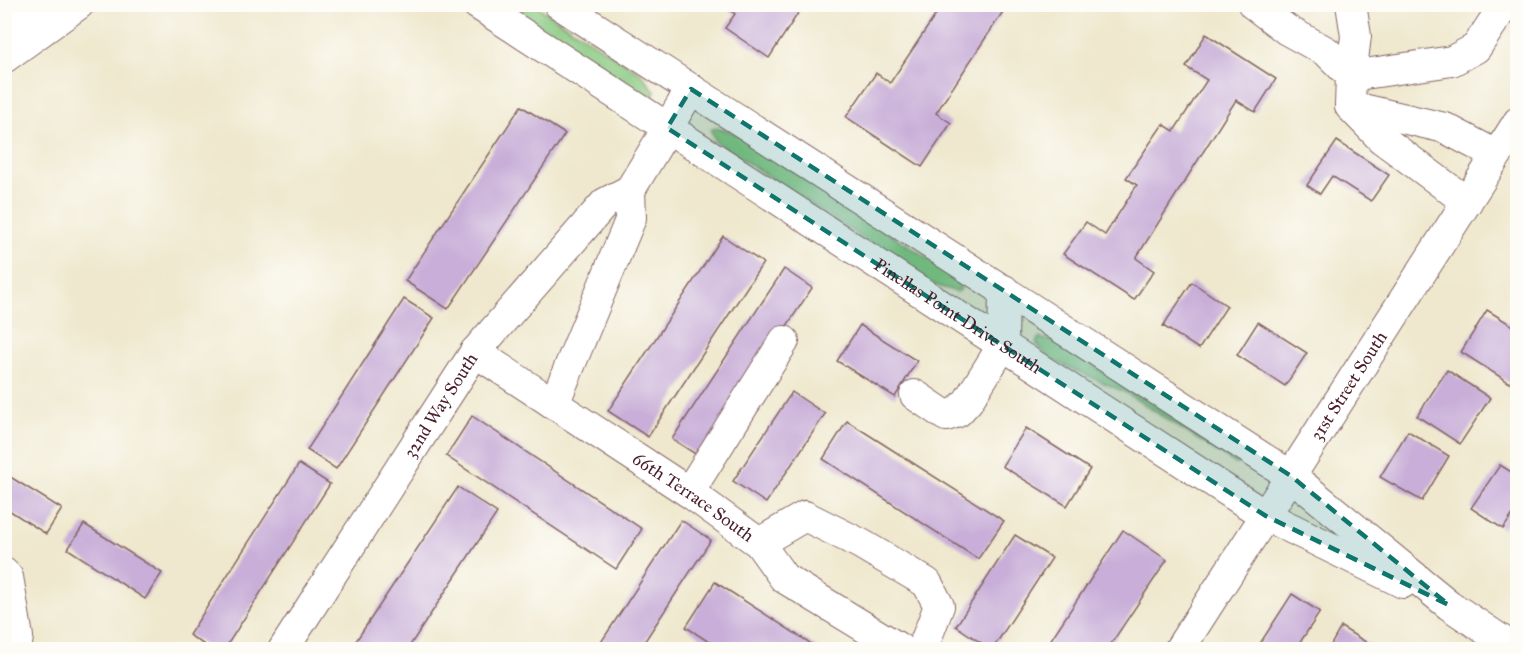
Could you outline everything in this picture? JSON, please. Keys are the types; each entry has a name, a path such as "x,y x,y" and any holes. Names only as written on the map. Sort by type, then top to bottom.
{"street":[{"path":"4,47 35,4"},
{"path":"4,58 79,4"},
{"name":"Pinellas Point Drive South","path":"559,4 1291,476 1449,605 1516,650"},
{"path":"1253,4 1287,30 1327,52 1351,76"},
{"path":"1351,4 1356,36 1350,106 1382,139 1467,202"},
{"path":"1351,76 1452,61 1476,48 1505,4"},
{"name":"Pinellas Point Drive South","path":"479,5 1266,516 1449,605"},
{"path":"554,404 631,218 630,190 691,89"},
{"path":"1350,106 1445,128 1496,155"},
{"name":"31st Street South","path":"1179,650 1518,122"},
{"name":"32nd Way South","path":"283,650 475,352 605,203 630,190"},
{"path":"581,230 617,252"},
{"path":"915,395 946,416 958,412 968,401 1003,345 1004,290"},
{"path":"689,492 784,341"},
{"name":"66th Terrace South","path":"475,352 689,492 759,543 784,578 902,650"},
{"path":"759,543 806,516 861,544 927,583 939,606 922,650"},
{"path":"4,573 8,577 13,638"}],"highlighted area":[{"path":"691,89 1291,476 1449,605 1266,516 667,128"}],"green space":[{"path":"501,5 535,5 641,73 655,92 654,95 648,96 633,91"},
{"path":"715,128 733,132 943,268 954,276 961,289 957,292 934,285 716,142 711,130"},
{"path":"1039,338 1057,342 1239,458 1240,463 1236,464 1125,392 1054,361 1036,343"}],"building":[{"path":"721,4 804,4 769,58 725,28 735,14"},
{"path":"943,4 1008,4 936,113 951,123 922,167 846,117 876,73 890,83"},
{"path":"1206,34 1276,79 1255,112 1236,100 1136,258 1154,271 1134,300 1063,254 1086,222 1105,235 1137,185 1126,178 1163,124 1174,131 1207,80 1186,67"},
{"path":"521,106 565,134 448,309 405,281"},
{"path":"1337,141 1389,175 1371,201 1332,176 1320,194 1307,185"},
{"path":"723,236 763,263 648,437 608,411"},
{"path":"784,269 812,288 700,457 672,439"},
{"path":"1192,282 1227,306 1199,349 1163,326"},
{"path":"404,299 434,318 336,469 307,450"},
{"path":"1487,310 1518,329 1516,387 1461,352"},
{"path":"1258,322 1307,353 1285,386 1237,355"},
{"path":"860,325 917,361 895,397 837,361"},
{"path":"1447,370 1490,398 1460,444 1417,416"},
{"path":"792,392 825,414 766,503 733,481"},
{"path":"472,416 642,529 616,569 446,456"},
{"path":"847,421 1004,521 978,559 823,459"},
{"path":"1026,428 1090,469 1067,506 1002,466"},
{"path":"1408,431 1449,456 1422,501 1380,477"},
{"path":"299,464 330,484 224,650 212,650 189,635"},
{"path":"1500,465 1518,476 1518,507 1503,529 1471,508"},
{"path":"4,473 62,509 46,534 4,507"},
{"path":"458,487 497,513 407,650 350,650"},
{"path":"681,520 711,540 639,650 596,650"},
{"path":"84,524 162,573 145,599 68,549"},
{"path":"1123,530 1167,560 1107,650 1044,650"},
{"path":"1015,535 1052,558 992,650 956,626"},
{"path":"715,582 821,650 721,650 686,627"},
{"path":"1292,594 1320,612 1295,650 1266,650 1259,645"},
{"path":"1341,627 1379,650 1328,650"}]}
